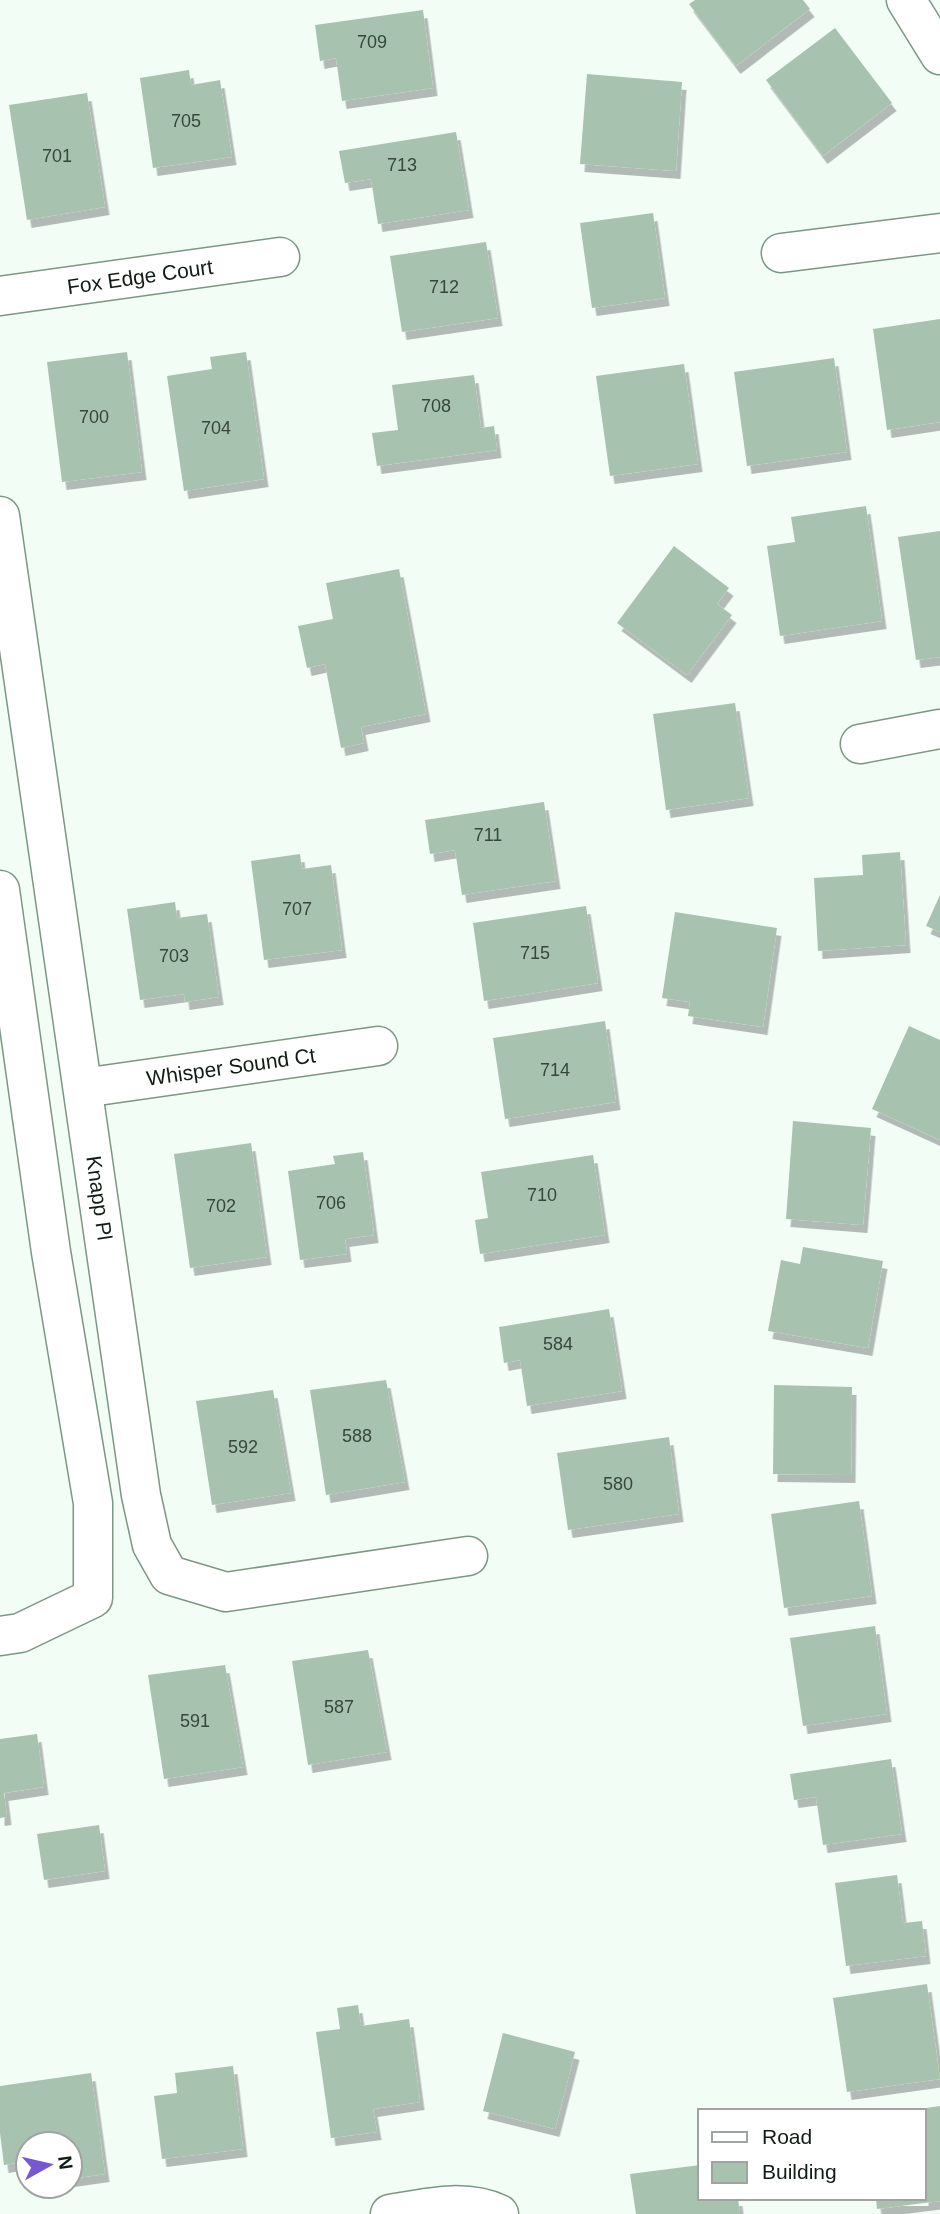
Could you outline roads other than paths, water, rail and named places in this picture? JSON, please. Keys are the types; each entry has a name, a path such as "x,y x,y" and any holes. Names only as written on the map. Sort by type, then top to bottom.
{"street":[{"path":"906,0 940,55"},
{"path":"781,253 940,233"},
{"name":"Fox Edge Court","path":"0,296 280,257"},
{"name":"Knapp Pl","path":"0,516 141,1495 152,1545 169,1576 226,1592 468,1556"},
{"path":"860,744 940,729"},
{"path":"0,890 51,1252 93,1503 93,1598 20,1633 0,1636"},
{"name":"Whisper Sound Ct","path":"83,1088 379,1046"},
{"path":"390,2214 442,2205 486,2208 499,2214"}]}
